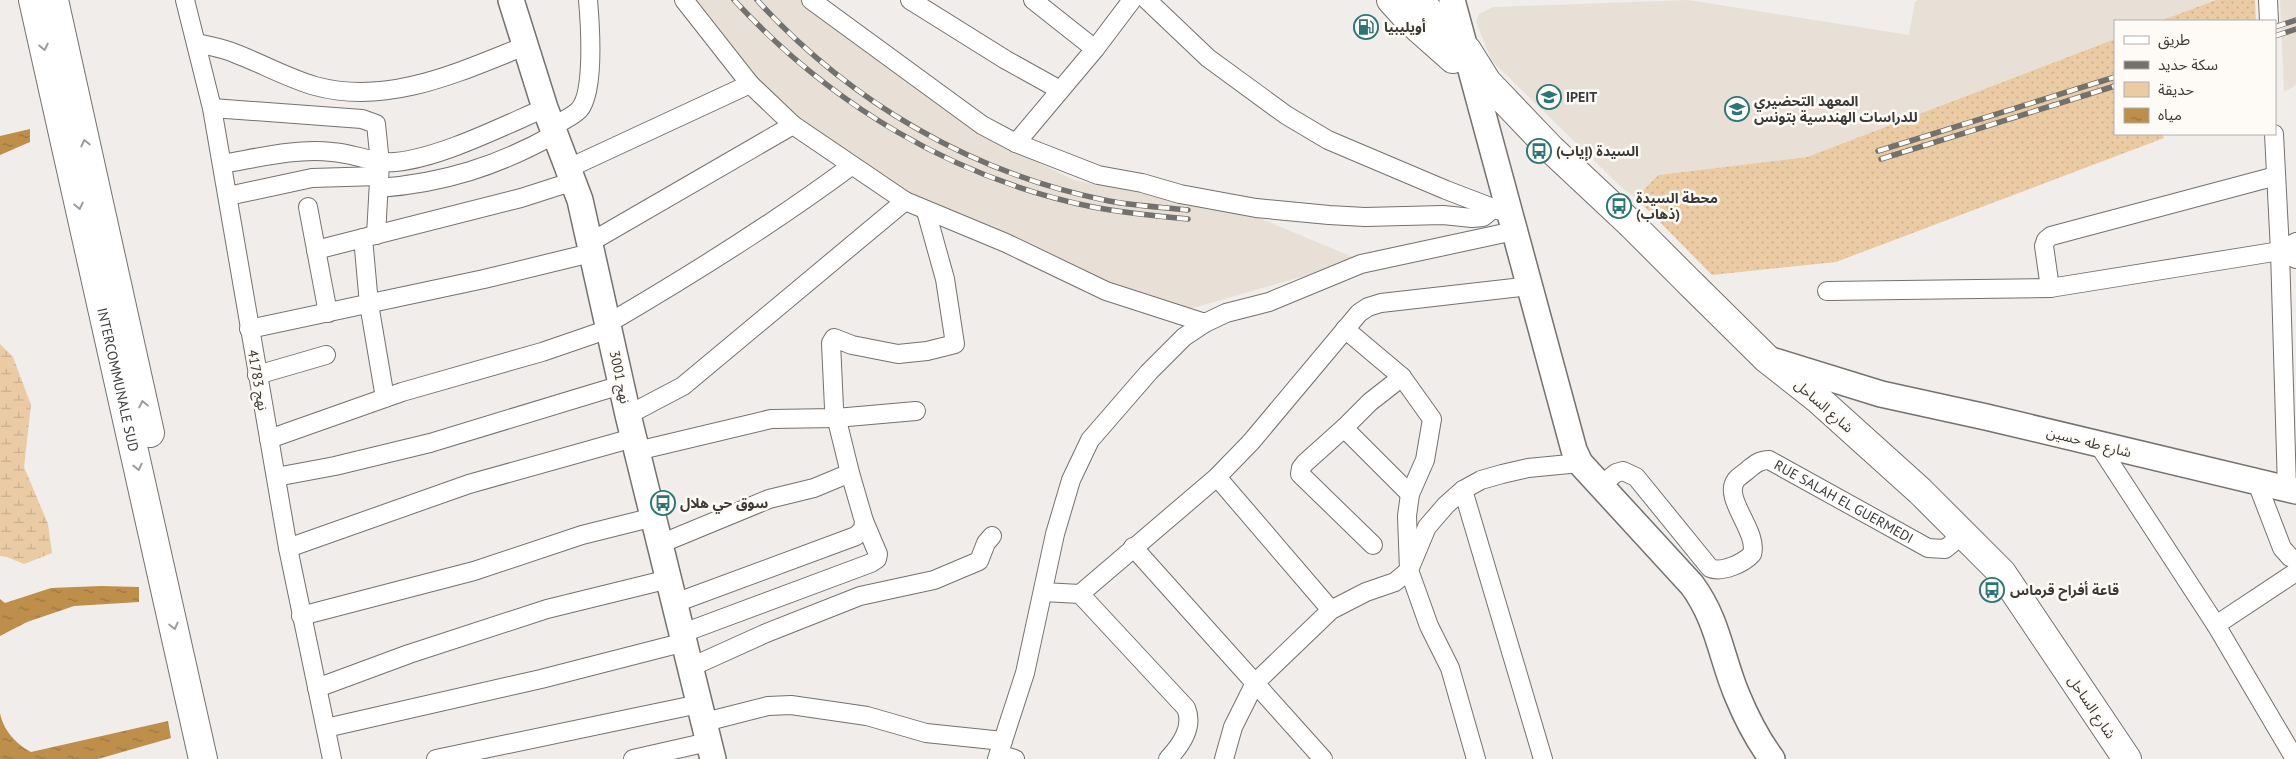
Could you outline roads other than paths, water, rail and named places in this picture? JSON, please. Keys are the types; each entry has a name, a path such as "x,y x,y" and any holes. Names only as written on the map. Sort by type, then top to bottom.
{"main road":[{"name":"INTERCOMMUNALE SUD","path":"33,0 203,759"},
{"name":"INTERCOMMUNALE SUD","path":"54,0 222,759"},
{"name":"شارع الساحل","path":"1391,0 1424,6 1475,69 1551,149 1630,223 1767,358 1819,400 1965,533 2002,573 2127,759"}],"street":[{"name":"نهج 41783","path":"185,0 212,108 288,548 332,759"},
{"name":"نهج 3001","path":"511,0 551,123 572,175 633,435 670,579 706,732"},
{"path":"228,196 312,178 379,175 432,182 482,168 511,157 551,123 580,109 586,96 592,30 588,0"},
{"path":"684,0 750,84 793,125 905,201 1006,243 1106,291 1205,323"},
{"path":"811,0 982,125 1016,143 1098,175 1142,183 1180,194 1256,208 1365,217 1415,215 1507,218"},
{"path":"910,0 1006,60 1060,90"},
{"path":"1032,0 1095,49"},
{"path":"1016,143 1095,49 1132,0"},
{"path":"1146,0 1208,58 1286,115 1328,140 1507,218"},
{"path":"1452,0 1475,69 1507,218 1530,286 1571,439 1580,463 1702,598 1709,611 1737,695 1772,759"},
{"path":"2268,0 2269,20"},
{"path":"197,44 232,52 317,86 363,92 388,91 449,76 525,46"},
{"path":"316,250 521,198 572,175 750,84"},
{"path":"212,108 342,117 372,121 376,124 379,175 369,236 369,304 385,398"},
{"path":"379,175 408,160 429,155 492,131 551,123"},
{"path":"249,329 530,269 590,248 793,125"},
{"path":"2274,135 2292,490"},
{"path":"222,164 308,150 352,154 379,175"},
{"path":"269,439 385,398 461,374 542,352 608,326 709,263 851,166"},
{"path":"2050,288 2044,246 2046,240 2051,236 2276,176"},
{"path":"633,435 683,386 905,201"},
{"path":"308,207 328,312"},
{"path":"326,728 541,679 684,637 877,559 878,554 864,521 836,418 831,375 832,339 898,354 927,351 955,344 945,279 926,211"},
{"path":"634,759 768,706 791,706 867,716 1004,753 1025,673 1055,534 1071,480 1090,440 1149,372 1184,337 1205,323 1226,314 1269,302 1361,264 1507,218"},
{"path":"1827,291 2050,288 2280,251 2296,242"},
{"path":"2280,251 2296,259"},
{"path":"1080,594 1217,477 1250,442 1359,313 1368,307 1381,303 1530,286"},
{"path":"1345,330 1402,377 1429,414 1433,425 1425,460 1410,494 1407,516 1409,570 1429,626 1450,668 1470,756"},
{"path":"257,375 326,355"},
{"path":"1767,358 1881,394"},
{"path":"1373,545 1300,474 1301,468 1305,462 1370,402 1402,377"},
{"path":"276,477 335,466 430,443 621,385"},
{"path":"1819,400 1881,394"},
{"name":"شارع طه حسين","path":"1881,394 2292,490"},
{"path":"288,548 469,484 633,435 771,419 836,418 916,411"},
{"path":"1344,428 1410,494"},
{"path":"2098,444 2216,625 2295,759"},
{"name":"RUE SALAH EL GUERMEDI","path":"1601,485 1616,473 1623,471 1636,477 1710,568 1715,570 1721,570 1752,554 1754,543 1734,497 1734,488 1736,480 1757,462 1763,460 1769,460 1928,548 1945,549 1965,533"},
{"path":"1224,759 1233,727 1255,683 1331,610 1366,592 1395,582 1409,570 1427,527 1446,505 1463,490 1481,480 1528,468 1580,463"},
{"path":"660,544 769,499 814,488 850,473"},
{"path":"1217,477 1331,610"},
{"path":"2257,483 2282,548 2290,557 2296,560"},
{"path":"1463,490 1543,759"},
{"path":"301,616 474,571 582,535 654,518"},
{"path":"675,603 856,536 863,529 864,521"},
{"path":"690,668 764,634 860,596 934,580 979,560 986,543 992,536"},
{"path":"1133,547 1323,759"},
{"path":"2216,625 2296,572"},
{"path":"317,688 409,654 547,610 670,579"},
{"path":"1043,592 1080,594 1186,708 1189,719 1186,732 1168,759"},
{"path":"436,759 706,732"}],"water":[{"path":"30,129 30,142 0,155 0,136"},
{"path":"139,587 139,602 74,606 27,622 0,636 0,599 5,603 51,588"},
{"path":"0,713 7,731 31,752 168,721 171,738 98,759 0,759"}],"railway":[{"path":"734,0 771,38 853,104 897,132 944,157 992,177 1042,194 1093,207 1188,219"},
{"path":"757,0 793,37 832,71 873,101 917,129 962,152 1010,173 1059,189 1119,203 1188,210"},
{"path":"2276,27 2296,20"},
{"path":"2276,36 2296,29"},
{"path":"1878,151 2114,77"},
{"path":"1881,159 2114,86"}],"place":[{"name":"أويليبيا","path":"1366,27"},
{"name":"IPEIT","path":"1549,97"},
{"name":"المعهد التحضيري للدراسات الهندسية بتونس","path":"1737,109"},
{"name":"السيدة (إياب)","path":"1539,151"},
{"name":"محطة السيدة (ذهاب)","path":"1619,206"},
{"name":"سوق حي هلال","path":"663,503"},
{"name":"قاعة أفراح قرماس","path":"1992,590"}]}
